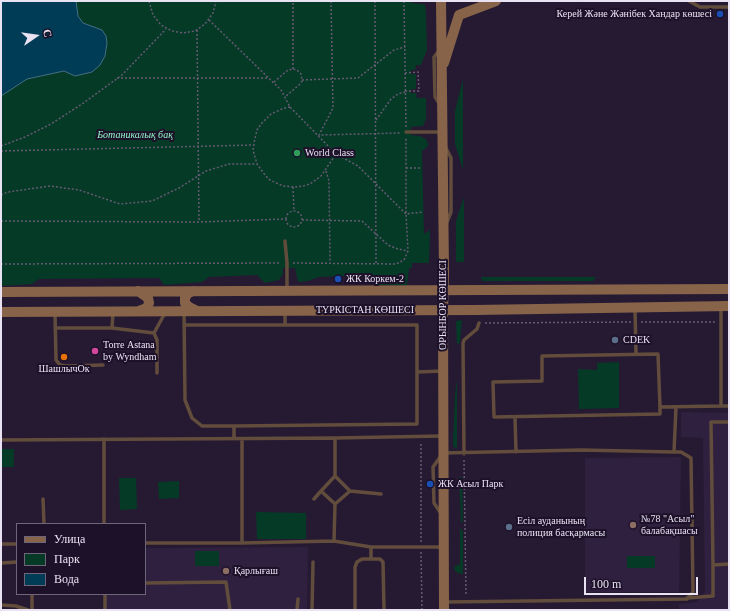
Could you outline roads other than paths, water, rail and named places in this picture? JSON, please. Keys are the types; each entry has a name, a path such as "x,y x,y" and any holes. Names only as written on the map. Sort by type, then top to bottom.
{"main road":[{"name":"ОРЫНБОР КӨШЕСІ","path":"441,1 444,230 444,606"},
{"path":"442,71 459,16 496,1"},
{"name":"ТҮРКІСТАН КӨШЕСІ","path":"1,292 729,290"},
{"path":"194,291 188,293 185,298 185,302 189,307 198,311"},
{"path":"138,292 148,298 149,303 147,308 139,311"},
{"name":"ТҮРКІСТАН КӨШЕСІ","path":"1,312 443,310 725,306"}],"lane":[{"path":"689,1 700,7 729,7"},
{"path":"441,48 434,57 434,65 435,97 442,110"},
{"path":"406,132 442,137"},
{"path":"285,240 287,291"},
{"path":"721,406 721,322 725,306"},
{"path":"635,308 636,354"},
{"path":"112,328 113,311"},
{"path":"154,333 166,311"},
{"path":"184,311 184,325 185,400 192,418 202,426 417,424 418,325 184,325"},
{"path":"285,311 285,325"},
{"path":"55,312 56,360 60,365 103,365"},
{"path":"464,455 463,343 464,340 477,329 479,323"},
{"path":"55,328 112,328 154,333"},
{"path":"154,333 157,340 156,373"},
{"path":"658,354 660,407 660,414 494,418 493,382 542,381 542,356 658,354"},
{"path":"417,372 443,371"},
{"path":"660,407 729,406"},
{"path":"674,452 676,407"},
{"path":"515,417 516,452"},
{"path":"444,606 466,601 687,598 713,596 711,422 729,422"},
{"path":"234,426 234,439"},
{"path":"1,440 443,436"},
{"path":"336,438 336,476 350,491 382,494"},
{"path":"104,439 104,523"},
{"path":"242,439 242,543"},
{"path":"443,453 464,455 581,450 681,452 691,458 693,592 687,598"},
{"path":"314,500 336,476"},
{"path":"321,491 334,504 334,541"},
{"path":"334,504 350,491"},
{"path":"43,499 44,523"},
{"path":"146,543 334,541 371,547 444,547"},
{"path":"1,544 16,544"},
{"path":"371,547 371,559"},
{"path":"354,610 355,567 357,562 371,559 380,559 383,562 384,610"},
{"path":"1,563 16,562"},
{"path":"312,610 313,562"},
{"path":"713,565 729,564"},
{"path":"146,583 226,582 230,610"},
{"path":"32,595 32,610"},
{"path":"105,595 105,610"},
{"path":"297,610 298,600"},
{"path":"1,605 16,606 28,610"}],"water":[{"path":"1,1 76,1 78,16 83,23 102,30 106,36 107,43 105,56 100,65 92,72 75,76 64,71 27,79 1,96"}],"place":[{"name":"Керей Және Жәнібек Хандар көшесі","path":"720,14"},
{"name":"World Class","path":"297,153"},
{"name":"ЖК Коркем-2","path":"338,279"},
{"name":"CDEK","path":"615,340"},
{"name":"Torre Astana by Wyndham","path":"95,351"},
{"name":"ШашлычОк","path":"64,357"},
{"name":"ЖК Асыл Парк","path":"430,484"},
{"name":"№78 \"Асыл\" балабақшасы","path":"633,525"},
{"name":"Есіл ауданының полиция басқармасы","path":"509,527"},
{"name":"Қарлығаш","path":"226,571"}],"park label":[{"name":"Ботаникалық бақ","path":"135,135"}]}
